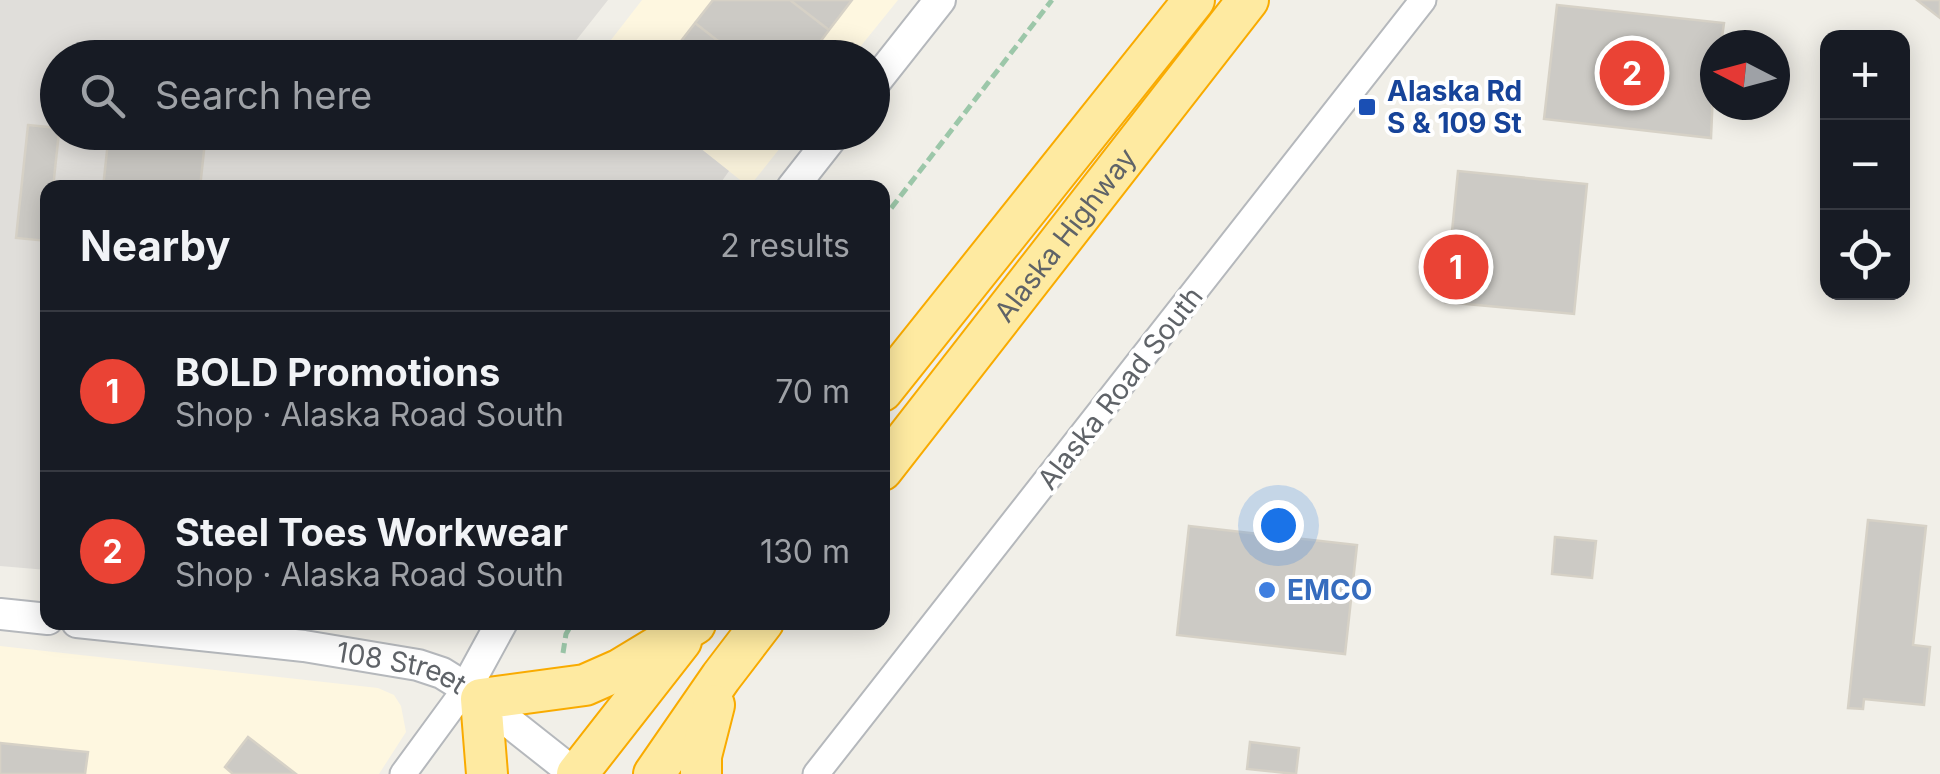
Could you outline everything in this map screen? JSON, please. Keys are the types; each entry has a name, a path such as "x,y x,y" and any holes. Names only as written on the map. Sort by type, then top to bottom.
{"highway":[{"name":"Alaska Highway","path":"890,381 1194,0"},
{"name":"Alaska Highway","path":"890,460 1248,0"},
{"path":"487,774 474,693 585,685 684,630"},
{"path":"576,774 690,630"},
{"path":"654,774 758,630"},
{"path":"701,774 701,756 721,677"}],"street":[{"path":"890,63 940,0"},
{"name":"Alaska Road South","path":"816,774 1423,0"},
{"path":"798,180 822,150"},
{"path":"0,614 40,618"},
{"name":"108 Street","path":"153,630 304,646 442,672 576,774"},
{"path":"403,774 474,693 499,630"}],"path":[{"path":"890,210 1052,0"}],"shaded area":[{"path":"0,0 608,0 576,40 40,40 40,150 702,150 729,171 723,180 40,180 40,569 0,566"},
{"path":"642,0 898,0 866,40 611,40"},
{"path":"702,150 778,150 755,180 740,180"},
{"path":"0,646 378,688 394,695 401,706 406,732 379,774 0,774"}],"building":[{"path":"713,0 790,0 829,30 822,40 717,40 695,23"},
{"path":"790,0 852,0 829,30"},
{"path":"1917,0 1940,0 1940,18"},
{"path":"1557,5 1724,23 1723,30 1700,30 1700,120 1712,120 1711,138 1544,119"},
{"path":"695,23 717,40 682,40"},
{"path":"28,125 40,126 40,150 57,150 54,180 40,180 40,240 16,238"},
{"path":"107,150 204,150 201,180 104,180"},
{"path":"1458,171 1587,184 1574,314 1445,302"},
{"path":"1868,520 1926,526 1913,645 1930,647 1924,705 1864,699 1863,709 1848,708"},
{"name":"EMCO","path":"1189,526 1357,545 1345,654 1177,635"},
{"path":"1555,537 1596,541 1592,578 1552,574"},
{"path":"248,737 296,774 233,774 225,767"},
{"path":"1250,742 1299,748 1296,774 1247,769"},
{"path":"0,743 88,752 85,774 0,774"}],"place":[{"name":"Steel Toes Workwear","path":"1632,73"},
{"name":"Alaska Rd S & 109 St","path":"1367,107"},
{"name":"BOLD Promotions","path":"1456,267"},
{"name":"EMCO","path":"1267,590"}]}
